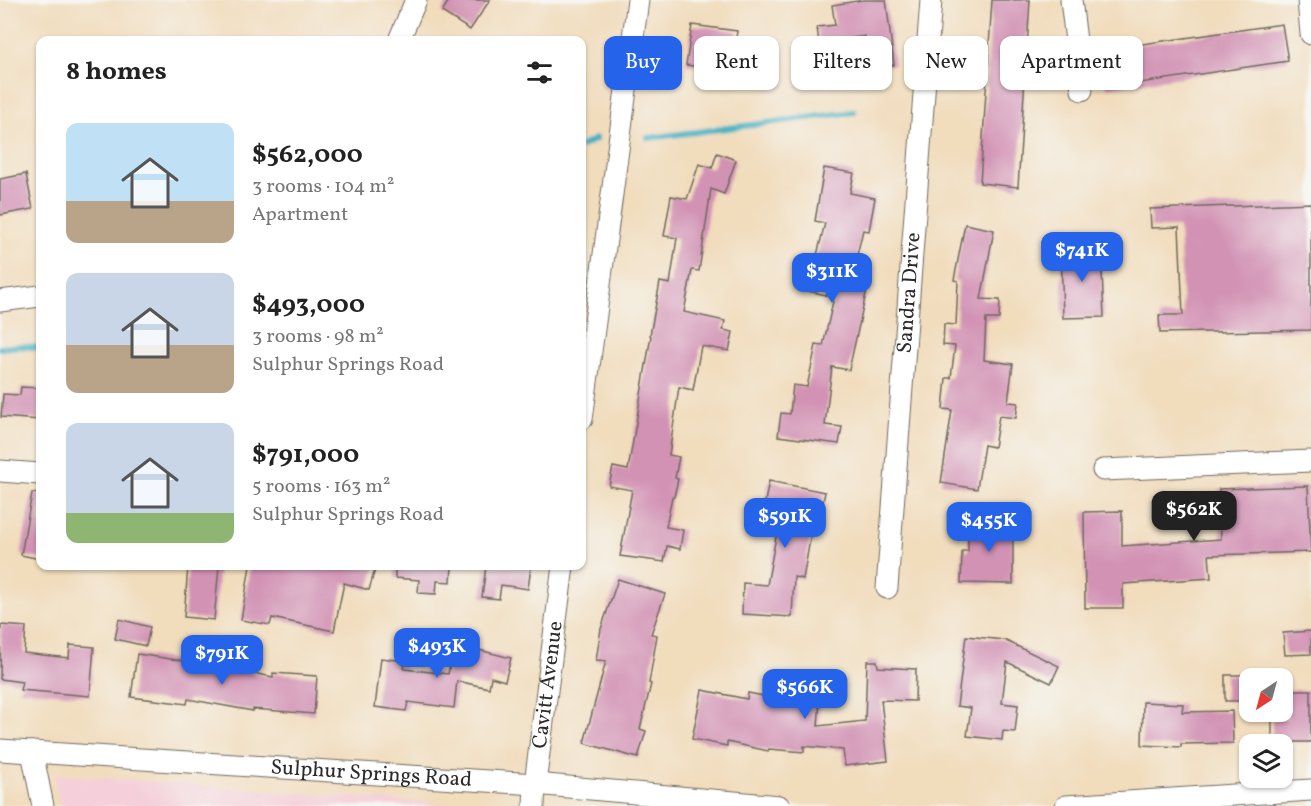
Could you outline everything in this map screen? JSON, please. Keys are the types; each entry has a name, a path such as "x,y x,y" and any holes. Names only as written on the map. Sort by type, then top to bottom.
{"street":[{"path":"401,36 416,0"},
{"path":"586,389 638,0"},
{"name":"Sandra Drive","path":"887,588 931,0"},
{"path":"1071,0 1075,36"},
{"path":"1308,0 1311,34"},
{"path":"0,301 36,296"},
{"path":"1103,470 1311,461"},
{"path":"0,471 36,474"},
{"name":"Cavitt Avenue","path":"534,806 562,570"},
{"name":"Sulphur Springs Road","path":"0,750 535,784 779,806"},
{"path":"32,752 43,806"},
{"path":"1066,806 1135,804 1311,790"}],"shaded area":[{"path":"54,774 466,806 60,806"}],"building":[{"path":"449,0 490,0 470,30 442,12"},
{"path":"863,0 886,0 890,36 818,36 817,27 835,25 832,5"},
{"path":"992,0 1030,0 1028,36 1000,36 1000,90 1024,90 1018,187 980,183 986,90 988,90"},
{"path":"1282,24 1288,61 1143,83 1143,44"},
{"path":"692,25 737,31 736,36 694,36 694,66 686,65"},
{"path":"717,153 736,160 724,194 711,189 699,271 692,270 684,312 725,321 723,330 733,332 729,351 701,346 693,390 679,387 669,455 679,457 675,478 678,479 666,527 683,530 680,549 667,546 664,562 620,556 632,490 609,486 613,467 628,470 660,282 670,284 677,238 664,236 671,196 687,199 699,164 712,168"},
{"path":"824,168 854,173 850,193 875,198 869,231 863,230 852,276 869,280 849,370 832,367 825,425 842,427 839,444 778,436 781,413 790,414 793,385 807,387 816,345 823,346 834,297 808,291 825,223 815,221"},
{"path":"26,174 33,209 0,215 0,179"},
{"path":"1311,203 1311,330 1160,333 1159,315 1183,315 1179,227 1151,228 1150,209"},
{"path":"965,224 994,230 981,299 1000,300 999,319 986,319 984,360 1013,364 1008,402 1018,403 1016,418 999,416 994,447 984,445 977,489 941,483 952,410 943,409 946,378 951,378 955,346 943,345 944,324 956,325 958,281 954,280"},
{"path":"1101,248 1104,317 1063,318 1061,249"},
{"path":"21,387 36,388 36,420 1,417 3,394 20,395"},
{"path":"769,481 825,492 820,518 814,517 803,579 794,577 792,617 742,614 743,583 767,585 780,515 763,512"},
{"path":"1308,486 1311,552 1209,555 1211,578 1123,584 1123,608 1085,608 1084,512 1122,511 1122,546 1221,539 1219,489"},
{"path":"32,493 36,494 36,558 21,555"},
{"path":"968,520 1013,520 1013,584 961,583 962,551 968,551"},
{"path":"188,570 219,570 214,620 184,617"},
{"path":"249,570 375,570 369,590 344,583 334,631 272,618 270,625 241,620"},
{"path":"395,570 452,570 451,582 437,581 436,594 418,593 419,580 395,578"},
{"path":"485,570 530,570 528,589 501,585 499,599 482,597"},
{"path":"618,579 665,594 651,634 657,635 649,683 651,684 640,729 646,731 638,758 584,743 606,661 596,660 601,629"},
{"path":"119,619 150,627 146,646 115,639"},
{"path":"1,625 26,627 24,653 69,658 70,645 94,647 90,696 20,690 22,682 0,679"},
{"path":"1311,631 1311,654 1285,655 1283,633"},
{"path":"966,636 1004,640 1059,666 1051,683 1007,662 1002,703 1018,705 1015,732 1003,731 1002,740 967,736 971,708 957,706"},
{"path":"455,644 511,658 505,681 491,677 489,688 457,681 454,708 408,702 406,711 375,707 381,658 405,661 404,669 448,674"},
{"path":"137,654 211,665 210,670 232,672 232,669 273,677 273,673 317,676 314,714 253,709 253,711 188,699 187,704 131,697"},
{"path":"867,661 877,661 878,667 916,669 915,701 881,700 888,761 845,766 843,750 804,746 804,752 769,749 768,751 727,742 727,746 692,739 702,690 747,699 748,693 789,701 789,698 820,700 818,726 865,721"},
{"path":"1225,675 1239,675 1239,701 1225,701"},
{"path":"1293,690 1311,690 1311,742 1293,742 1293,734 1272,734 1272,722 1293,722"},
{"path":"1143,702 1183,704 1182,712 1232,711 1233,743 1181,744 1181,747 1142,745"}],"waterway":[{"path":"648,138 854,112"},
{"path":"586,144 596,139"},
{"path":"0,348 36,348"}]}
